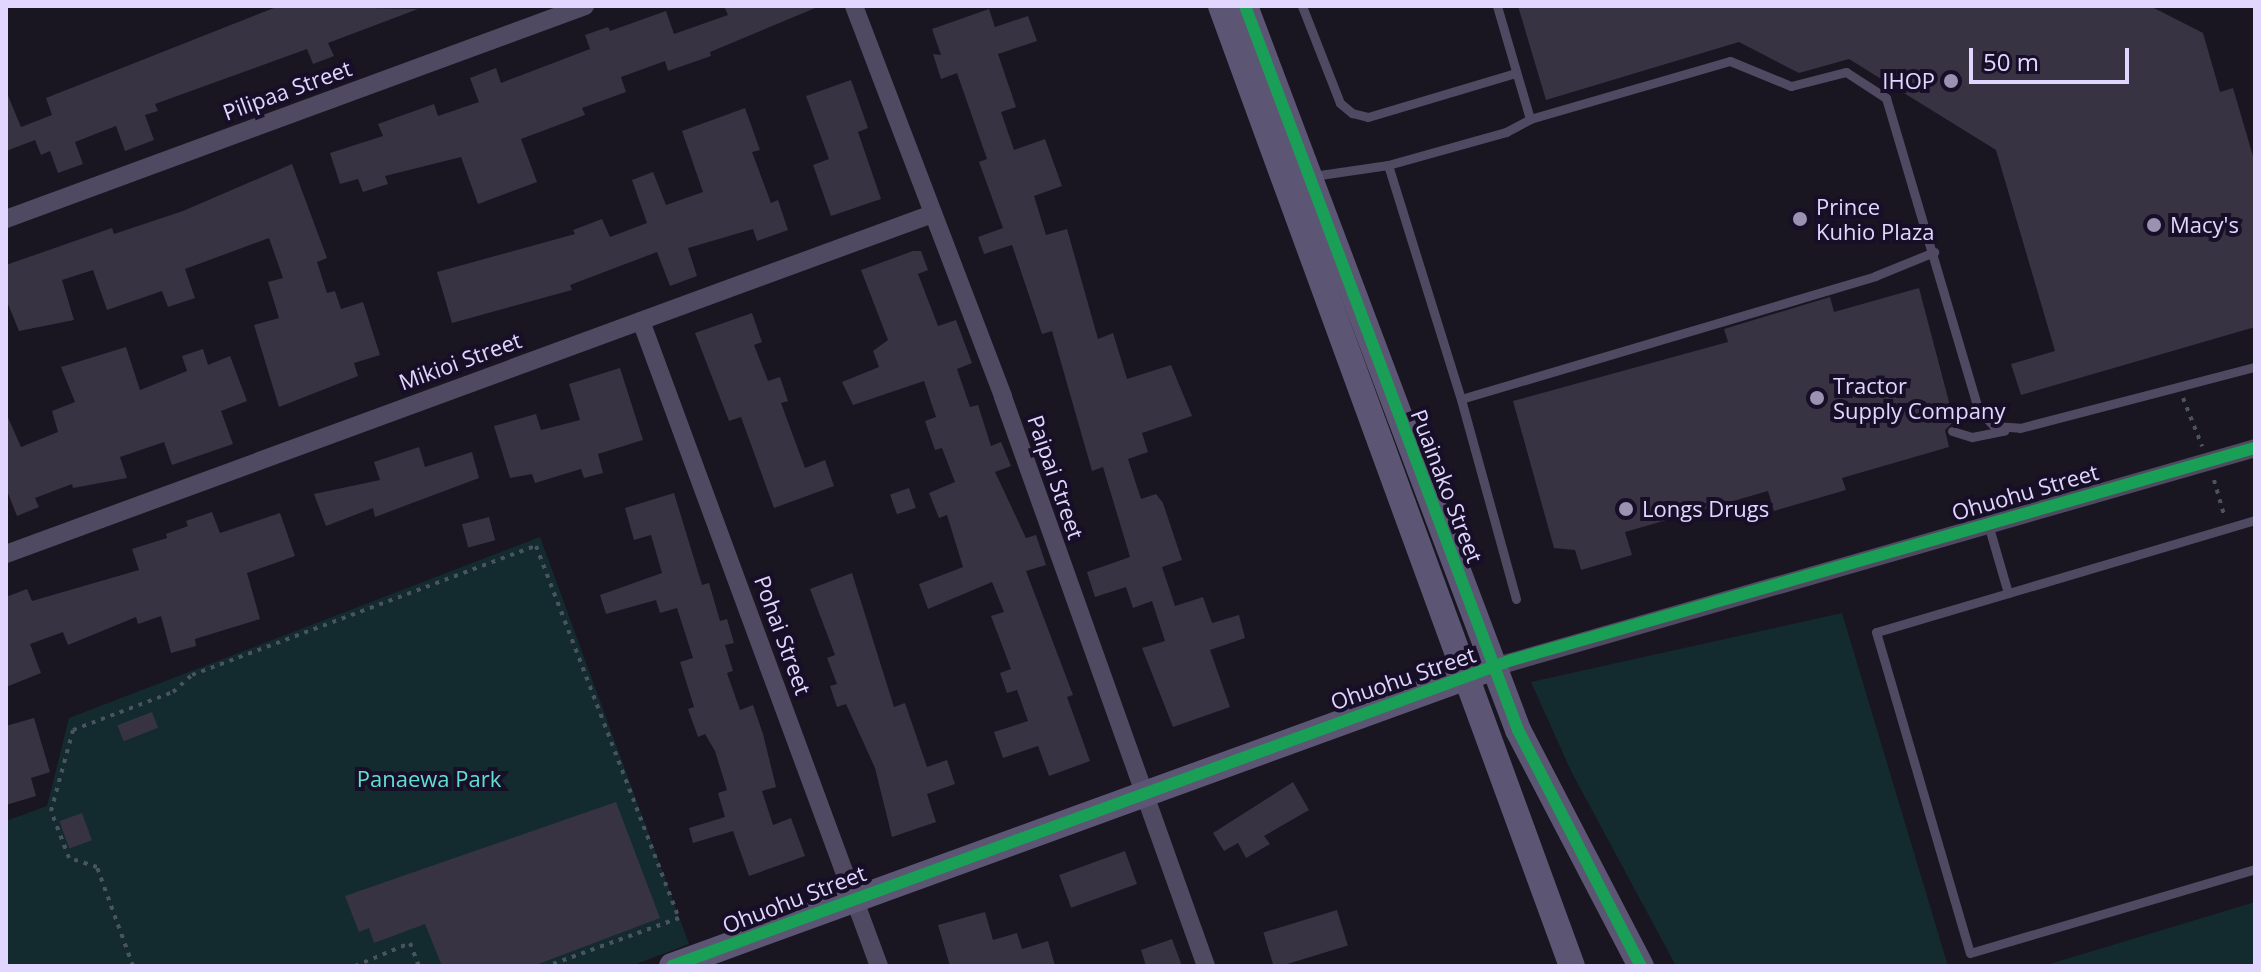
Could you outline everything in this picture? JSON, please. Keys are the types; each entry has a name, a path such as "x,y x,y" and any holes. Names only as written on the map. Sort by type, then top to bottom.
{"street":[{"name":"Pilipaa Street","path":"6,219 585,6"},
{"name":"Paipai Street","path":"854,6 1003,397 1206,966"},
{"name":"Puainako Street","path":"1221,6 1297,178 1543,784 1641,966"},
{"name":"Puainako Street","path":"1245,6 1297,178 1572,966"},
{"name":"Mikioi Street","path":"6,554 932,214"},
{"name":"Pohai Street","path":"641,321 879,966"},
{"name":"Ohuohu Street","path":"672,966 720,958 854,897 1494,667 2255,448"}],"lane":[{"path":"1302,6 1340,103 1352,113 1368,117 1516,73"},
{"path":"1497,6 1530,119"},
{"path":"1297,178 1388,165 1506,132 1530,119 1730,61 1791,86 1846,72 1886,98 1893,109 1978,409 1988,422 2011,429"},
{"path":"1388,165 1461,399 1516,599"},
{"path":"1461,399 1875,276 1934,252"},
{"path":"1952,431 1972,437 2011,429 2255,367"},
{"path":"2255,520 1876,632 1970,953 2255,869"},
{"path":"1988,524 2008,593"}],"path":[{"path":"133,966 97,867 69,858 51,811 73,730 173,692 192,675 536,546 679,918 547,966"},
{"path":"355,966 410,943 419,966"}],"green space":[{"name":"Panaewa Park","path":"540,537 689,944 631,966 6,966 6,821 47,806 69,718"},
{"path":"1842,613 1948,966 1676,966 1571,771 1531,682"},
{"path":"2255,902 2255,966 2043,966"}],"building":[{"path":"279,6 418,9 328,43 334,56 313,64 307,49 155,104 158,111 145,115 154,140 125,151 116,126 75,142 83,164 58,173 50,151 41,155 35,140 6,151 6,91 21,127 52,115 46,98"},
{"path":"724,6 820,6 710,52 711,56 668,71 665,61 621,77 626,92 582,108 585,115 521,139 537,182 478,204 461,157 385,176 388,184 363,192 358,179 340,184 330,153 383,136 378,124 434,104 438,116 479,102 470,78 496,68 501,83 590,49 585,35 608,27 610,31 666,11 674,34 728,15"},
{"path":"1518,6 2150,6 2203,33 2220,92 2233,88 2255,163 2255,327 2021,395 2011,364 2055,351 1996,150 1849,59 1799,73 1739,42 1546,100"},
{"path":"989,9 995,27 1028,16 1037,41 998,54 1016,107 1001,112 1014,150 1045,139 1062,186 1034,196 1046,235 1067,229 1098,339 1113,333 1127,379 1171,365 1192,416 1142,433 1148,452 1128,459 1141,499 1156,494 1163,503 1182,560 1162,567 1175,606 1203,597 1212,623 1239,615 1245,638 1210,650 1230,707 1173,727 1142,648 1165,641 1152,601 1133,608 1126,587 1095,597 1087,572 1130,557 1103,467 1092,471 1052,331 1042,334 1012,245 984,254 978,237 1003,228 979,162 987,159 957,73 941,79 933,54 941,55 932,29"},
{"path":"851,80 868,128 858,132 881,199 831,216 813,165 829,159 806,96"},
{"path":"745,108 760,150 752,152 771,203 778,200 788,230 757,241 753,229 688,248 697,276 670,286 657,252 570,285 572,290 452,323 437,272 575,234 573,230 602,219 610,237 647,223 632,180 653,172 666,205 703,192 682,131"},
{"path":"292,164 327,258 317,262 327,293 335,291 341,309 363,302 380,355 354,363 358,376 279,407 254,325 279,318 268,282 283,278 269,238 185,269 195,298 168,307 162,291 107,310 93,270 62,280 74,320 19,331 6,299 6,265 112,228 114,234 183,211"},
{"path":"913,251 921,251 928,270 918,274 938,326 956,320 972,363 957,369 970,407 978,405 991,446 1001,442 1011,466 995,472 1026,538 1036,535 1046,565 1026,571 1073,695 1067,697 1090,761 1049,776 1038,746 1003,758 994,732 1028,721 1017,690 1007,693 1000,673 1011,669 991,616 1004,612 992,582 928,609 919,584 963,567 947,515 939,518 929,493 955,482 942,448 935,450 925,421 936,417 924,381 853,405 842,382 879,367 873,351 888,340 861,270"},
{"path":"1919,288 1954,421 1945,430 1949,447 1842,478 1846,490 1774,511 1768,491 1625,532 1632,555 1581,570 1575,550 1554,548 1513,401 1728,342 1724,329 1830,297 1834,312"},
{"path":"752,313 762,342 754,345 768,381 780,377 788,401 781,403 805,468 825,460 834,486 774,508 741,417 729,421 695,333"},
{"path":"126,347 140,390 187,371 182,356 203,349 208,365 230,356 247,401 221,411 233,444 172,465 164,442 120,457 127,478 73,488 72,484 35,498 39,507 17,516 6,488 6,413 21,447 58,432 52,411 75,402 61,367"},
{"path":"620,368 643,440 598,454 603,473 584,478 581,469 535,483 532,474 510,478 494,426 536,414 541,430 580,420 569,384"},
{"path":"419,447 425,467 472,452 479,478 375,517 373,508 326,526 314,494 380,480 374,462"},
{"path":"909,488 916,508 897,514 890,495"},
{"path":"674,493 702,585 709,583 720,621 727,619 734,643 725,645 733,671 727,673 740,710 753,705 763,734 776,787 762,791 773,825 791,818 805,856 749,876 733,831 693,843 689,828 725,817 718,793 727,790 715,751 705,734 698,737 688,709 694,707 680,662 693,658 677,608 660,613 656,600 606,614 600,595 662,573 651,535 634,540 625,508"},
{"path":"212,512 220,533 280,513 295,556 247,573 260,619 195,639 196,646 171,653 161,616 138,624 136,617 68,645 63,632 30,644 41,673 6,687 6,597 27,589 32,601 139,570 132,549 167,538 166,534 188,526 186,521"},
{"path":"489,517 495,540 468,547 462,524"},
{"path":"852,573 894,707 905,703 927,767 947,760 955,784 927,794 936,822 892,837 875,768 846,704 837,707 830,686 837,684 827,658 835,655 810,589"},
{"path":"152,712 158,728 124,741 117,725"},
{"path":"34,718 50,772 31,778 36,796 6,805 6,726"},
{"path":"1293,782 1309,810 1264,836 1270,844 1246,858 1238,843 1224,851 1213,833"},
{"path":"616,802 660,918 533,966 442,966 425,924 374,943 369,928 359,932 345,896"},
{"path":"82,813 92,840 69,848 59,821"},
{"path":"1125,851 1137,884 1071,908 1059,875"},
{"path":"1337,910 1348,945 1274,966 1263,933"},
{"path":"985,912 993,940 1017,933 1022,949 1048,941 1055,966 950,966 938,925"},
{"path":"1172,939 1182,966 1146,966 1141,950"}],"cycle path":[{"path":"1245,6 1518,730 1641,966"},
{"path":"672,966 1512,660 2255,448"}],"place":[{"name":"IHOP","path":"1951,81"},
{"name":"Prince Kuhio Plaza","path":"1800,219"},
{"name":"Macy's","path":"2154,225"},
{"name":"Tractor Supply Company","path":"1817,398"},
{"name":"Longs Drugs","path":"1626,509"}]}
